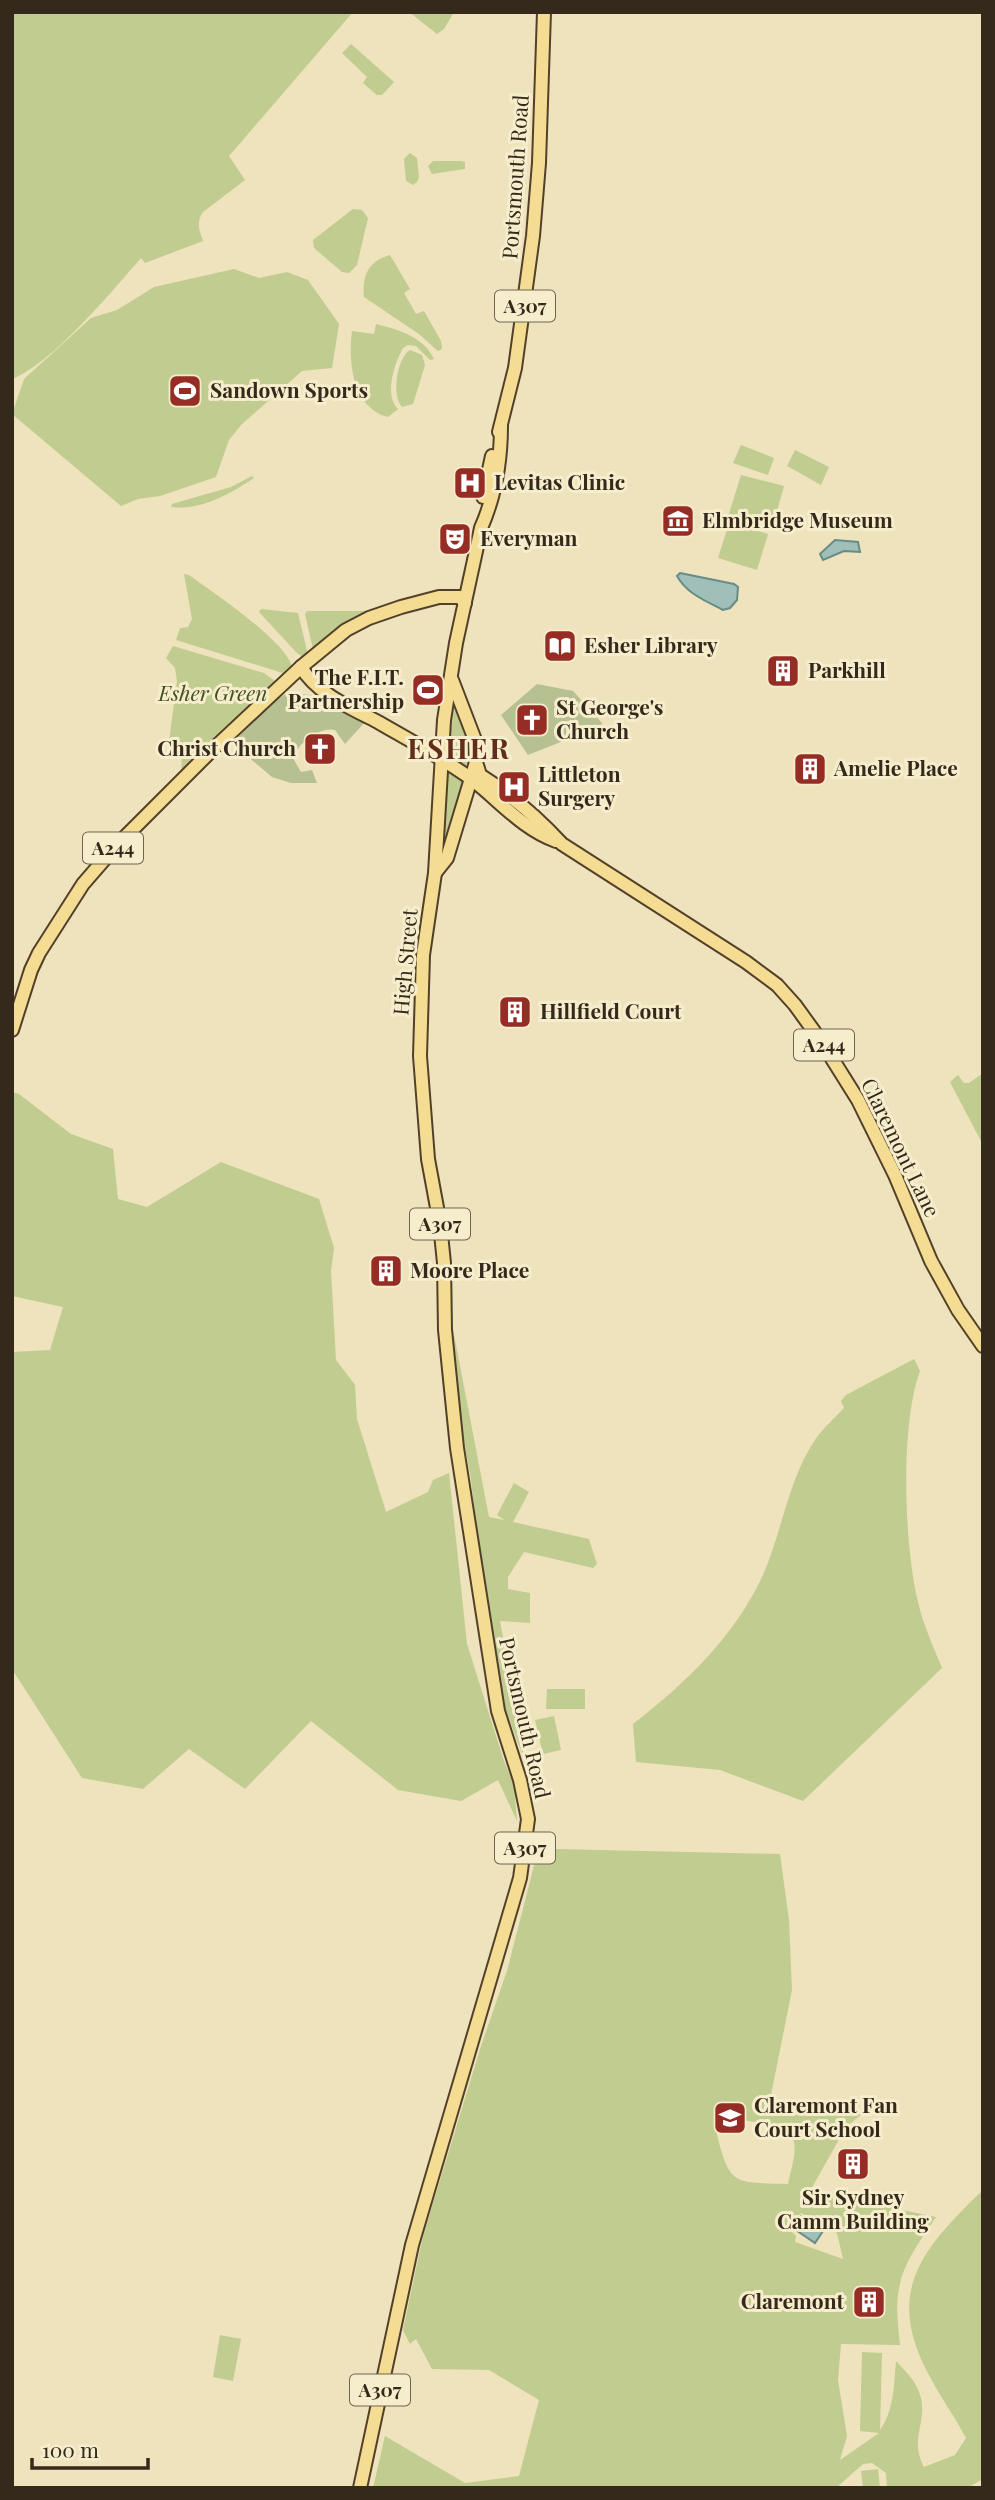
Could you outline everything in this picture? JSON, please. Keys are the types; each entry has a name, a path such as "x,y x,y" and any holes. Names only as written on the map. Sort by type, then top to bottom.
{"main road":[{"name":"Portsmouth Road","path":"495,459 515,368 533,236 539,163 544,12"},
{"name":"High Street","path":"420,1055 423,955 435,873 440,758 451,674 481,528 481,509 495,459"},
{"path":"300,667 358,623 381,613 439,597 469,580"},
{"path":"439,597 460,597 465,603"},
{"path":"285,683 300,681 317,685 313,656"},
{"name":"A244","path":"12,1030 39,953 83,884 142,820 300,667 317,685 341,702 440,758"},
{"name":"High Street","path":"435,873 447,858 476,761 475,740 451,674"},
{"name":"Claremont Lane","path":"440,758 471,779 530,827 562,844"},
{"name":"Claremont Lane","path":"476,761 480,775 501,788 562,844 747,962 777,985 795,1005 858,1100 890,1163 931,1261 958,1310 981,1343"},
{"name":"Portsmouth Road","path":"360,2488 401,2292 432,2171 520,1878 528,1819 520,1780 498,1711 457,1448 445,1330 444,1262 427,1153 420,1055"}],"green space":[{"path":"12,12 353,12 229,156 245,180 203,212 199,230 203,241 145,263 141,258 63,343 28,371 12,379"},
{"path":"409,12 454,12 444,29 437,34"},
{"path":"351,44 394,82 382,95 377,95 363,83 367,77 342,53"},
{"path":"410,153 417,158 419,177 413,185 406,181 404,159"},
{"path":"433,161 465,162 465,169 432,174 428,166"},
{"path":"353,209 362,210 368,218 357,265 349,273 342,272 314,248 313,240"},
{"path":"390,255 410,289 404,293 416,314 424,311 441,341 442,349 438,351 419,334 364,297 364,282 368,270 376,261"},
{"path":"234,269 259,278 287,272 308,280 339,324 332,368 302,371 242,424 229,440 216,477 121,506 12,414 24,379 91,318 117,310 154,287"},
{"path":"376,324 417,339 434,359 430,360 416,346 408,345 403,348 396,362 391,388 398,409 388,417 367,404 360,394 352,369 352,331 374,334"},
{"path":"410,350 422,355 425,365 413,404 402,407 397,394 397,377 405,354"},
{"path":"741,445 774,458 768,475 733,463"},
{"path":"795,450 829,467 821,485 787,466"},
{"path":"741,475 784,486 772,529 728,517"},
{"path":"252,476 254,478 245,484 204,504 171,507 172,504 231,487"},
{"path":"729,523 768,534 757,570 718,558"},
{"name":"Esher Green","path":"184,574 248,618 278,645 288,657 292,668 286,674 176,640 180,628 188,627 192,619"},
{"name":"Esher Green","path":"261,609 298,613 308,655 303,657 297,653 259,612"},
{"name":"Esher Green","path":"307,611 377,611 313,649 305,614"},
{"name":"Esher Green","path":"173,646 264,673 275,681 275,684 181,773 182,757 168,749 177,681 175,668 166,658"},
{"path":"537,684 573,691 602,723 601,726 528,755 501,715"},
{"path":"287,693 311,695 365,722 345,744 335,730 329,729 316,733 299,747 293,758 301,772 312,770 317,783 291,783 272,777 232,743 275,701"},
{"path":"453,704 465,726 470,744 469,760 465,766 448,756"},
{"path":"448,772 464,783 442,858 446,777"},
{"path":"983,1073 983,1145 950,1082 958,1075 964,1083 969,1083"},
{"path":"12,1092 19,1094 71,1134 113,1149 118,1199 147,1207 221,1162 319,1199 334,1248 331,1271 336,1360 355,1385 357,1419 386,1512 428,1492 433,1480 449,1473 467,1644 514,1785 517,1821 498,1780 461,1801 398,1790 311,1721 245,1789 189,1749 143,1789 82,1778 12,1669 12,1352 50,1350 63,1307 12,1296"},
{"path":"452,1324 489,1517 504,1520 497,1515 514,1483 529,1492 513,1522 589,1539 597,1564 593,1568 524,1552 508,1577 508,1589 530,1593 530,1623 500,1621 526,1765 503,1702 488,1623 471,1480 461,1424"},
{"path":"914,1359 920,1371 909,1422 907,1518 913,1578 920,1610 942,1668 803,1801 720,1770 636,1762 633,1724 707,1657 752,1597 763,1575 798,1472 818,1436 844,1408 841,1401 846,1395"},
{"path":"547,1689 585,1689 585,1709 546,1709"},
{"path":"554,1716 561,1750 543,1754 535,1720"},
{"name":"Claremont Fan Court School","path":"538,1850 780,1854 789,1920 792,1990 769,2105 862,2114 846,2127 810,2191 936,2217 902,2275 897,2307 900,2345 841,2344 838,2380 847,2436 840,2460 879,2433 860,2431 862,2352 882,2353 880,2430 891,2406 896,2361 917,2388 922,2402 918,2447 924,2467 955,2455 966,2438 934,2385 916,2347 910,2320 910,2296 916,2274 927,2253 942,2232 983,2190 983,2479 967,2488 887,2488 886,2473 872,2463 863,2464 836,2488 373,2488 385,2436 465,2483 519,2476 539,2400 489,2370 432,2369 416,2339 410,2344 403,2330 423,2236 481,2046 507,1971","holes":["724,2118 762,2123 789,2134 795,2149 788,2184 745,2181 730,2172 716,2131","801,2213 837,2233 843,2259 795,2242 796,2236 788,2228"]},
{"path":"220,2335 241,2339 233,2381 213,2377"},
{"path":"878,2469 880,2488 863,2488 861,2471"}],"water":[{"path":"835,540 858,542 860,552 844,551 823,560 820,554"},
{"path":"680,573 734,584 738,587 737,600 730,608 723,610 686,588 677,576"},
{"path":"801,2216 823,2231 815,2243 793,2228"}],"place":[{"name":"Sandown Sports","path":"185,391"},
{"name":"Levitas Clinic","path":"470,483"},
{"name":"Elmbridge Museum","path":"678,521"},
{"name":"Everyman","path":"455,539"},
{"name":"Esher Library","path":"560,646"},
{"name":"Parkhill","path":"783,671"},
{"name":"The F.I.T. Partnership","path":"428,690"},
{"name":"St George's Church","path":"532,720"},
{"name":"Christ Church","path":"320,749"},
{"name":"Amelie Place","path":"810,769"},
{"name":"Littleton Surgery","path":"514,787"},
{"name":"Hillfield Court","path":"515,1012"},
{"name":"Moore Place","path":"386,1271"},
{"name":"Claremont Fan Court School","path":"730,2118"},
{"name":"Sir Sydney Camm Building","path":"853,2164"},
{"name":"Claremont","path":"869,2302"}],"district":[{"name":"ESHER","path":"459,749"}]}
